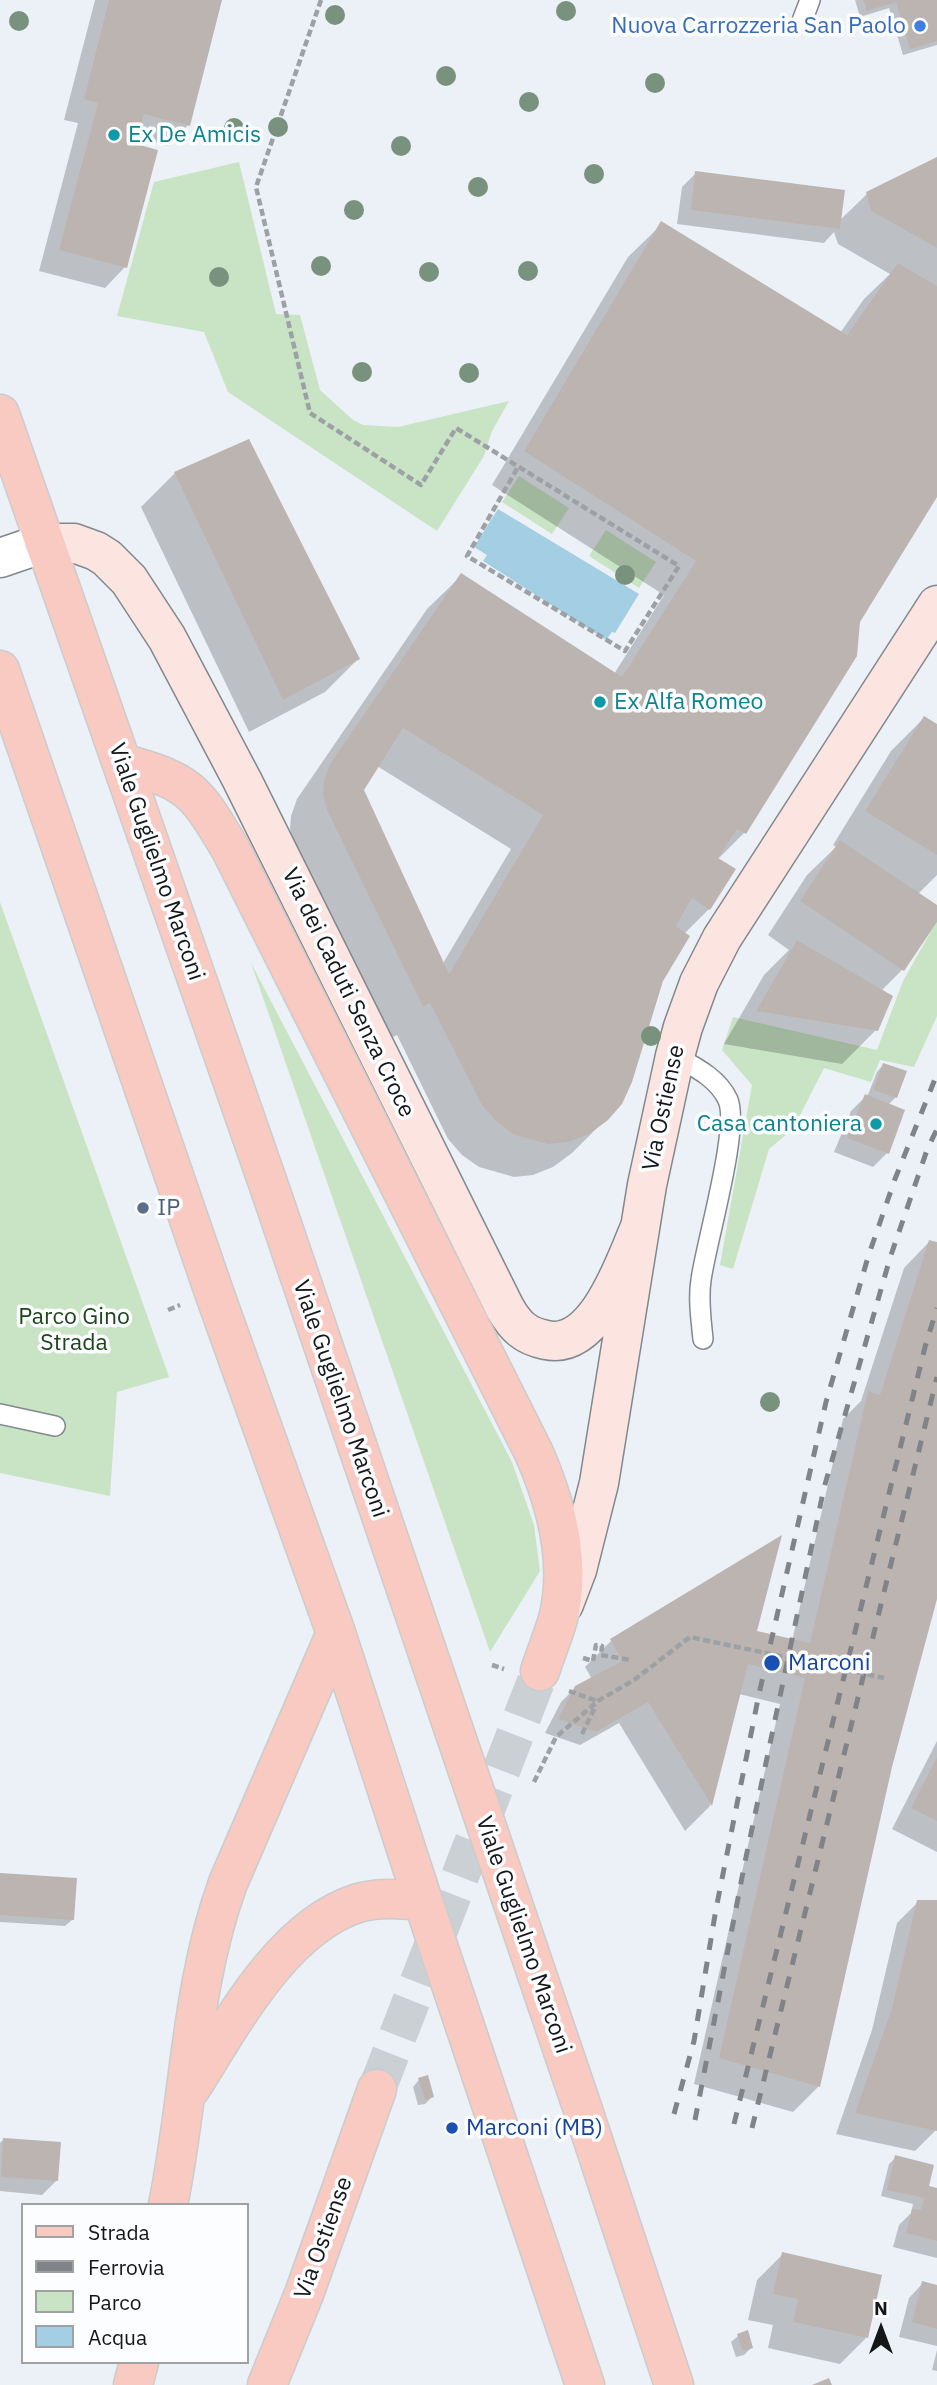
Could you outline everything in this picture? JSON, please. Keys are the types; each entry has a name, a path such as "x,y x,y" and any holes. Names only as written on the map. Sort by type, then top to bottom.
{"main road":[{"name":"Viale Guglielmo Marconi","path":"0,414 266,1179 674,2385"},
{"name":"Via dei Caduti Senza Croce","path":"44,543 74,543 107,558 129,580 167,638 242,780 505,1308 517,1327 534,1338 552,1342 568,1340 579,1333 606,1303 640,1227"},
{"name":"Via Ostiense","path":"540,1671 577,1570 599,1483 640,1227 682,1027 699,983 722,938 937,605"},
{"path":"0,670 215,1295 336,1633 585,2385"},
{"name":"Via dei Caduti Senza Croce","path":"122,763 167,777 189,789 202,804 231,850 539,1465 556,1516 562,1557 562,1590 558,1619"},
{"path":"168,2203 201,1981 222,1899 336,1633"},
{"path":"184,2099 254,1991 309,1931 331,1916 360,1903 390,1898 423,1901"},
{"name":"Via Ostiense","path":"267,2385 304,2294 377,2089"},
{"path":"133,2385 138,2364"}],"street":[{"path":"0,558 44,543"}],"lane":[{"path":"802,21 810,0"},
{"path":"675,1056 701,1069 719,1086 729,1102 727,1145 700,1282 703,1339"},
{"path":"0,1414 55,1426"}],"path":[{"path":"321,0 256,187 310,413 421,485 456,428 679,566 625,651 467,556 518,467"},
{"path":"168,1310 180,1305"},
{"path":"534,1782 556,1737 598,1701 634,1680 690,1637 884,1678"},
{"path":"575,1656 593,1661 596,1645 603,1646 601,1655 631,1660"},
{"path":"582,1734 598,1701"}],"green space":[{"path":"239,162 276,314 300,315 320,390 353,420 363,425 398,427 509,401 492,431 484,456 437,531 228,392 204,332 117,316 154,182"},
{"path":"519,476 569,508 552,534 502,502"},
{"path":"606,530 656,562 639,588 589,556"},
{"name":"Parco Gino Strada","path":"0,902 169,1377 117,1392 110,1496 0,1473"},
{"path":"937,921 937,1016 914,1067 880,1060 871,1082 824,1068 793,1129 769,1149 733,1269 720,1265 752,1085 722,1050 733,1017 877,1050 903,981"},
{"path":"251,963 512,1462 534,1525 540,1571 490,1652"}],"water":[{"path":"498,509 639,594 615,633 612,632 606,640 483,561 487,555 474,547"}],"building":[{"name":"Ex De Amicis","path":"109,0 222,0 190,126 144,114 136,144 158,150 127,268 59,250 98,103 84,99"},
{"name":"Nuova Carrozzeria San Paolo","path":"863,0 937,0 937,41 910,49 896,2 867,11"},
{"path":"937,157 937,248 871,211 866,192"},
{"path":"695,171 845,190 840,229 691,210"},
{"name":"Ex Alfa Romeo","path":"661,221 847,335 898,263 937,286 937,497 860,622 857,656 746,834 737,829 718,858 736,869 710,910 692,898 676,926 690,936 663,981 632,1082 622,1104 608,1120 589,1134 568,1142 548,1144 512,1134 482,1105 430,1003 423,1007 327,810 323,794 330,764 461,573 622,677 696,561 524,451","holes":["403,728 543,815 449,974 364,790"]},
{"path":"249,439 360,659 283,700 174,472"},
{"path":"924,716 937,724 937,855 865,811"},
{"path":"840,840 937,905 937,922 904,971 800,901"},
{"path":"797,940 893,996 878,1031 756,1011"},
{"path":"883,1063 907,1071 897,1098 873,1090"},
{"name":"Casa cantoniera","path":"865,1094 905,1110 889,1154 847,1138"},
{"name":"Marconi","path":"929,1240 937,1242 937,1599 892,1767 820,2087 719,2058 805,1678 748,1664 712,1806 648,1702 596,1732 558,1719 575,1686 622,1661 610,1639 782,1535 757,1631 810,1643 868,1391 880,1395"},
{"path":"937,1757 937,1821 911,1808"},
{"path":"0,1873 77,1878 74,1920 0,1915"},
{"path":"917,1900 937,1900 937,2131 855,2113 892,2008"},
{"path":"428,2075 434,2097 425,2100 418,2078"},
{"path":"3,2138 61,2142 58,2181 1,2177"},
{"path":"895,2155 934,2165 929,2186 937,2188 937,2241 906,2233 912,2209 921,2210 924,2198 887,2190"},
{"path":"782,2252 882,2275 868,2338 793,2322 798,2299 773,2294"},
{"path":"922,2281 937,2285 937,2329 912,2322"},
{"path":"748,2330 753,2348 743,2351 737,2334"},
{"path":"829,2378 832,2385 812,2385"}],"tunnel":[{"path":"377,2089 540,1671"}],"railway":[{"path":"674,2114 694,2041 716,1909 759,1694 826,1402 868,1257 895,1179 937,1074"},
{"path":"695,2120 745,1862 824,1488 890,1258 927,1150 937,1129"},
{"path":"734,2124 925,1347 937,1308"},
{"path":"752,2128 937,1377"}],"place":[{"name":"Nuova Carrozzeria San Paolo","path":"920,26"},
{"name":"Ex De Amicis","path":"114,135"},
{"name":"Ex Alfa Romeo","path":"600,702"},
{"name":"Casa cantoniera","path":"876,1124"},
{"name":"IP","path":"143,1208"},
{"name":"Marconi","path":"772,1663"},
{"name":"Marconi (MB)","path":"452,2128"}]}
